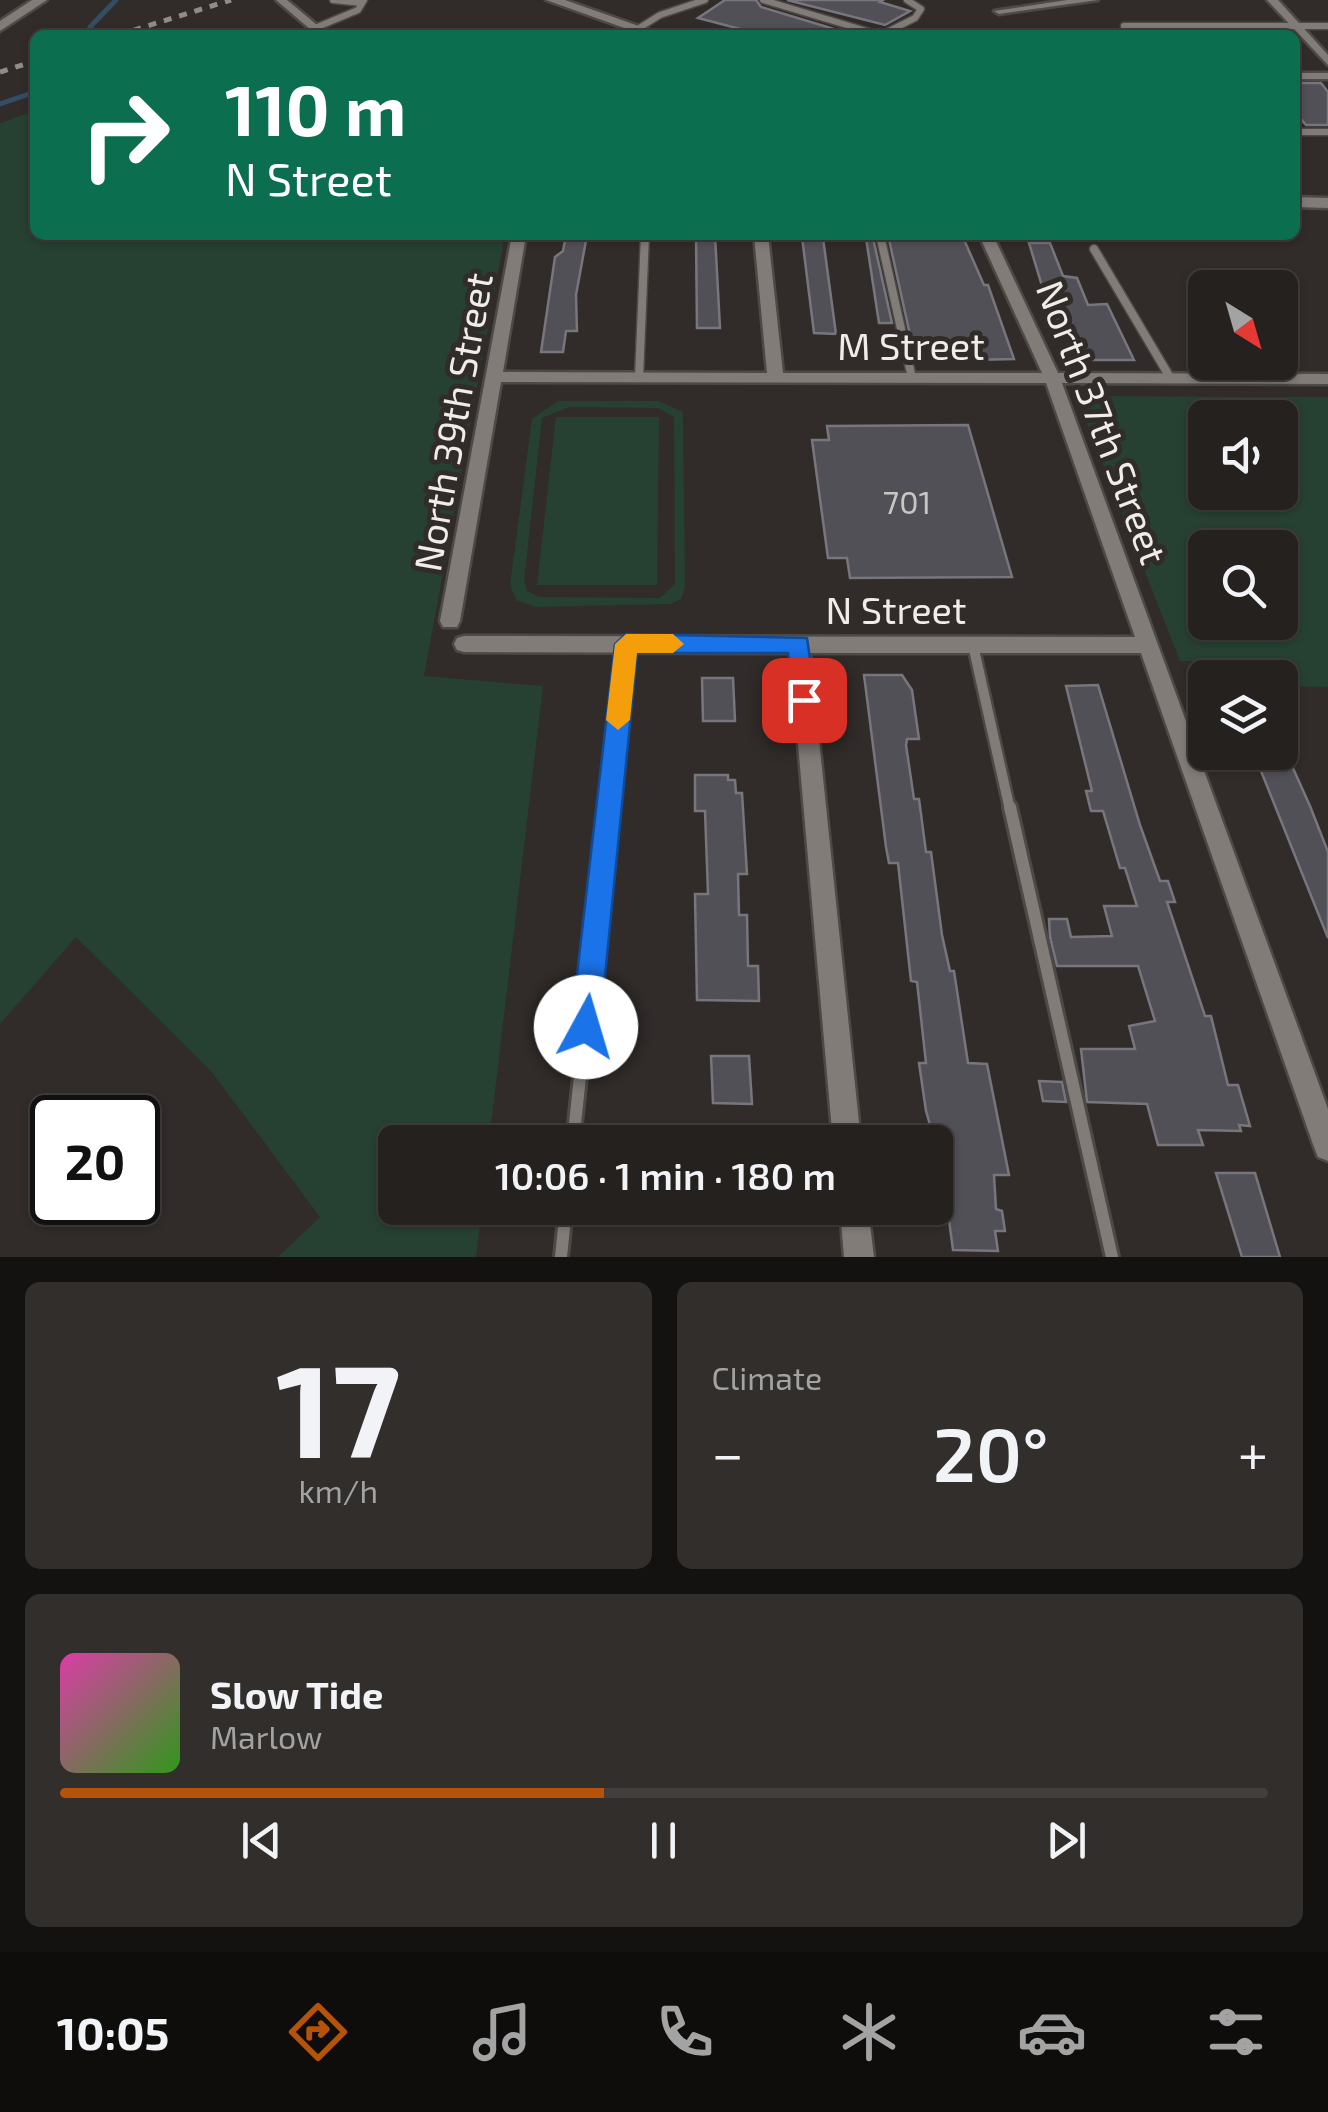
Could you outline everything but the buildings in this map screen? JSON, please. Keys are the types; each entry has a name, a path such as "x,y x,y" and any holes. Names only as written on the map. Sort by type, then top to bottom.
{"street":[{"path":"0,26 41,0"},
{"path":"281,0 318,30"},
{"path":"552,0 636,30"},
{"path":"999,11 1093,0"},
{"path":"1272,0 1298,30"},
{"path":"1300,32 1328,62"},
{"path":"1300,76 1328,76"},
{"path":"1300,202 1328,202"},
{"name":"North 39th Street","path":"450,621 518,240"},
{"path":"762,240 775,378"},
{"name":"North 37th Street","path":"988,240 1052,378 1322,1113 1328,1147"},
{"name":"M Street","path":"494,376 1328,379"},
{"name":"N Street","path":"464,644 1148,646"},
{"path":"799,644 846,1125"},
{"path":"856,1225 859,1257"}],"lane":[{"path":"323,30 358,10 363,1 334,0"},
{"path":"636,30 660,15 705,0"},
{"path":"763,0 864,30"},
{"path":"891,30 914,18 921,9 907,0"},
{"path":"692,4 710,10"},
{"path":"1124,26 1328,26"},
{"path":"1300,132 1328,132"},
{"path":"639,377 644,240"},
{"path":"881,240 912,378"},
{"path":"1094,249 1172,378"},
{"path":"575,1125 626,644"},
{"path":"974,645 1112,1257"},
{"path":"561,1257 564,1225"}],"green space":[{"path":"30,113 30,240 504,240 424,676 543,686 491,1125 378,1125 378,1225 480,1225 476,1257 278,1257 320,1217 211,1071 76,937 0,1024 0,123"},
{"path":"1076,396 1328,397 1328,687 1298,686 1298,660 1180,661"},
{"path":"558,401 658,401 683,412 685,588 681,599 671,604 536,607 516,600 510,585 532,419","holes":["569,407 658,408 674,417 675,584 660,598 539,597 527,591 524,581 542,418"]},
{"path":"556,417 659,417 657,585 537,585"}],"waterway":[{"path":"93,30 90,27 116,0"},
{"path":"0,104 30,94"}],"railway":[{"path":"134,30 231,0"},
{"path":"0,72 30,63"}],"slow traffic":[{"path":"618,720 626,644 673,644"}],"route":[{"path":"586,1027 626,644 799,644 804,700"}]}
